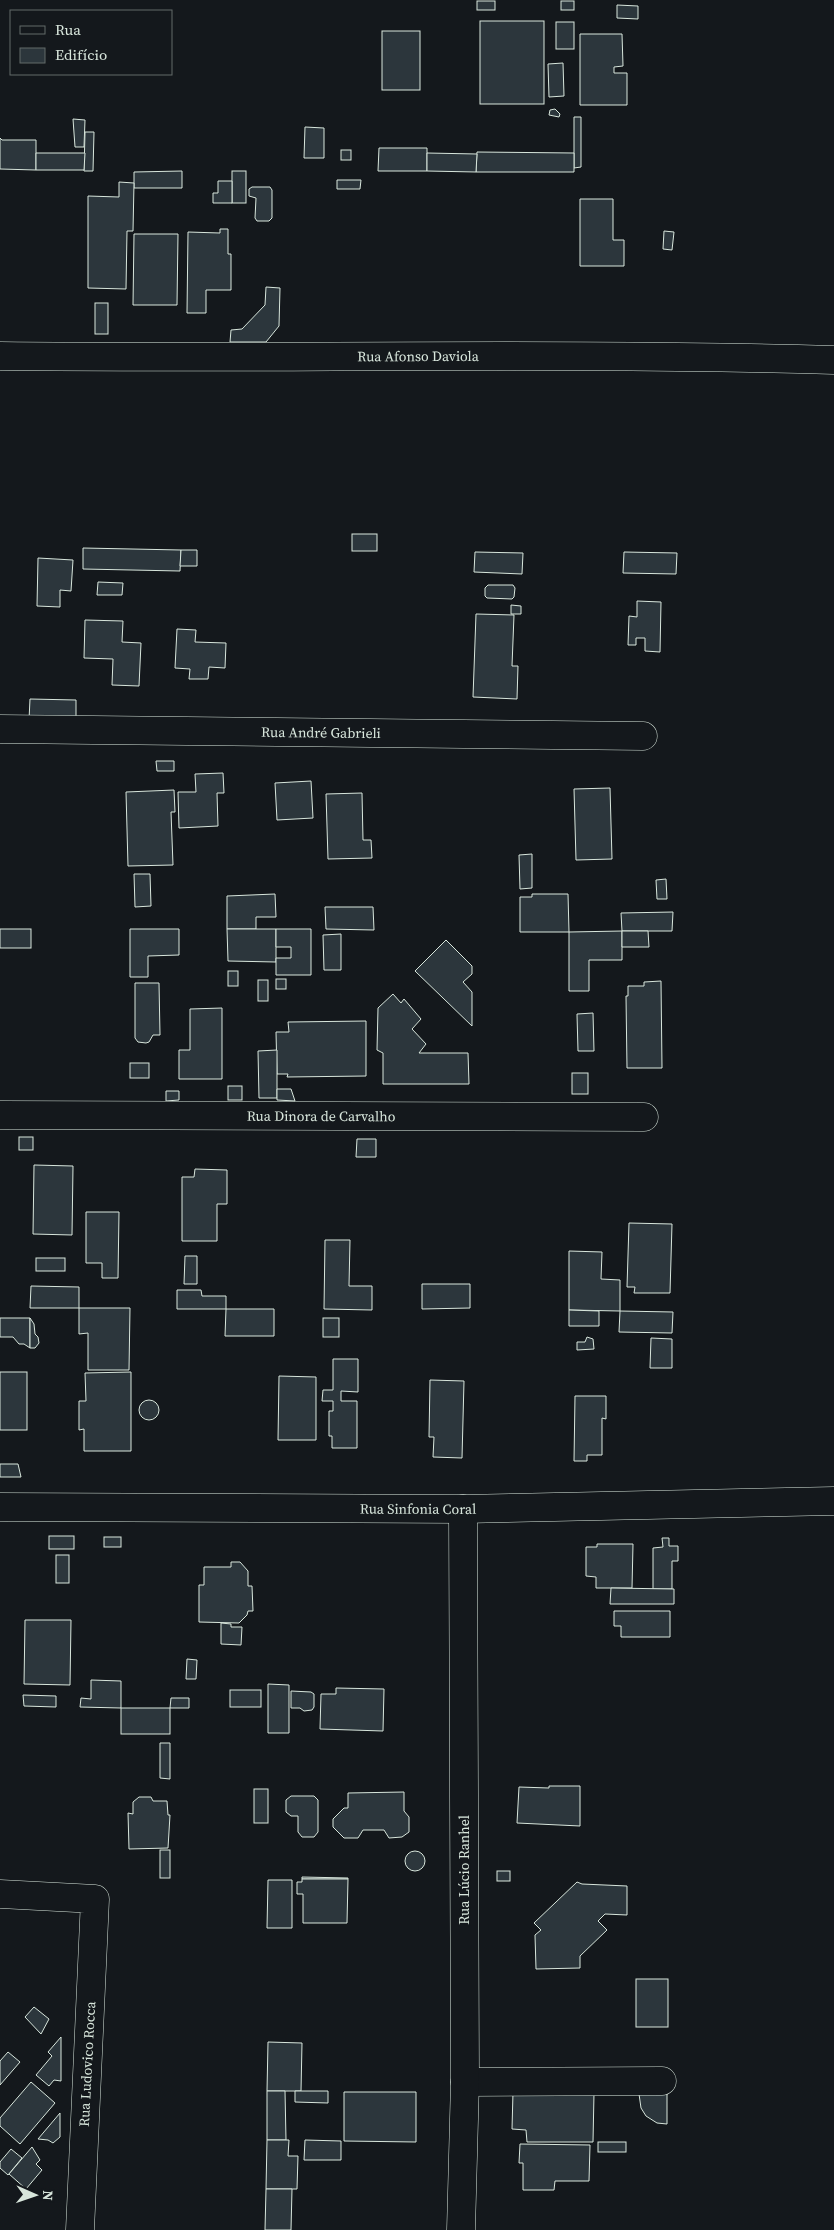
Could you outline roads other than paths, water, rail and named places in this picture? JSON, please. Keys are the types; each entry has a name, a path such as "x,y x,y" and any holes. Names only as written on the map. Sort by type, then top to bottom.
{"street":[{"name":"Rua Afonso Daviola","path":"0,356 149,358 578,356 834,360"},
{"name":"Rua André Gabrieli","path":"0,729 643,736"},
{"name":"Rua Dinora de Carvalho","path":"0,1115 644,1117"},
{"name":"Rua Sinfonia Coral","path":"0,1507 463,1509 834,1501"},
{"name":"Rua Lúcio Ranhel","path":"461,2230 465,2082 463,1509"},
{"name":"Rua Ludovico Rocca","path":"0,1894 95,1898 80,2230"},
{"path":"465,2082 662,2082"}]}
